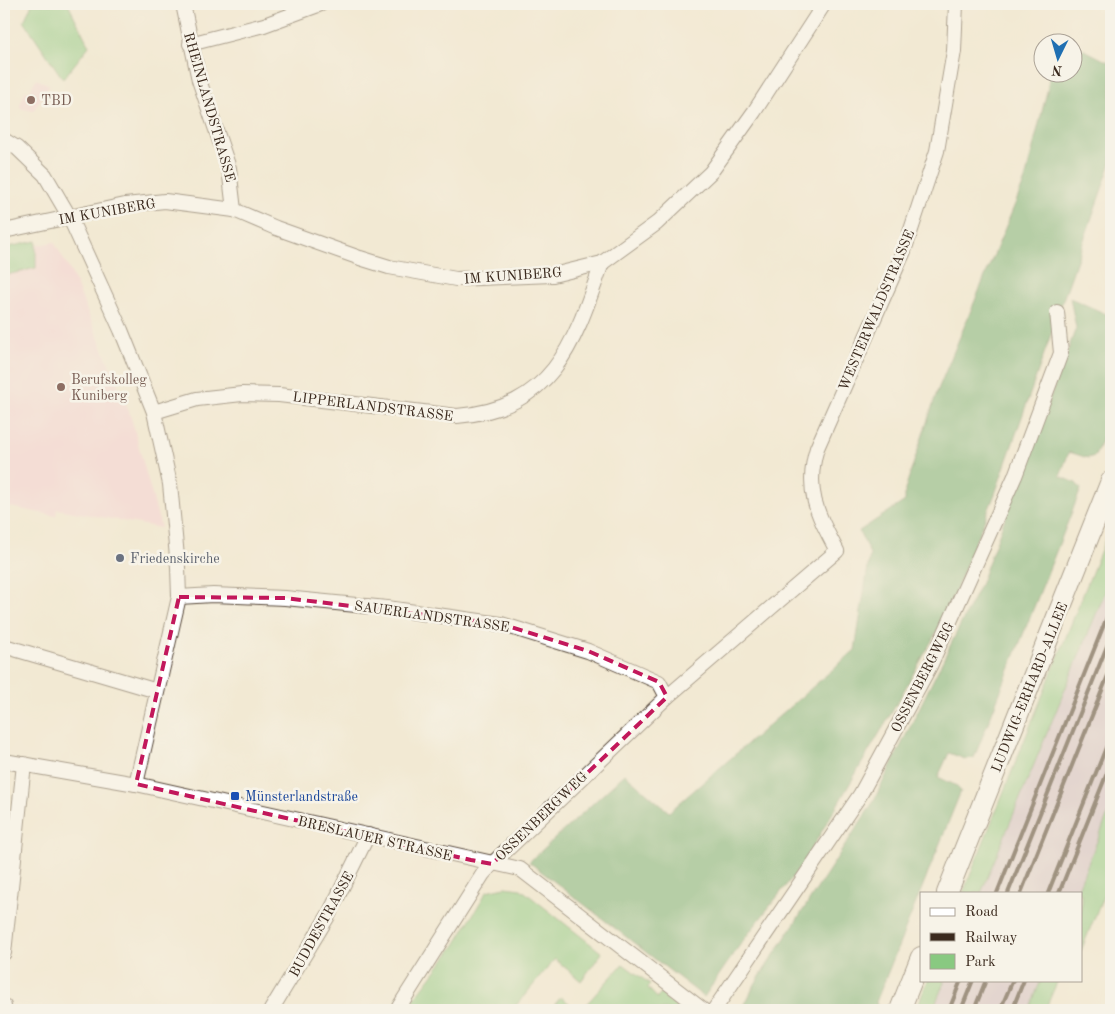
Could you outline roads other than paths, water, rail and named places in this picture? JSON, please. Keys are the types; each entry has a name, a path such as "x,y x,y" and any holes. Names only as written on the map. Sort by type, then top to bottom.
{"main road":[{"name":"LUDWIG-ERHARD-ALLEE","path":"947,892 1111,482"},
{"path":"900,1010 920,960"}],"street":[{"name":"RHEINLANDSTRASSE","path":"183,4 199,80 229,168 234,210"},
{"path":"190,44 264,25 322,4"},
{"name":"IM KUNIBERG","path":"4,231 125,205 165,201 234,210 276,228 389,267 456,278 553,274 602,263 657,223 711,172 754,112 824,4"},
{"name":"WESTERWALDSTRASSE","path":"838,551 813,502 811,466 820,440 904,251 937,151 954,51 956,4"},
{"path":"4,140 16,148 45,175 69,216 121,330 154,412 170,484 178,567 178,597 136,784"},
{"name":"LIPPERLANDSTRASSE","path":"154,412 197,399 242,394 278,395 456,416 478,414 507,405 545,380 563,358 577,330 602,263"},
{"name":"OSSENBERGWEG","path":"714,1010 860,795 930,666 1014,476 1061,353 1057,312"},
{"name":"OSSENBERGWEG","path":"492,864 667,697 838,551"},
{"name":"SAUERLANDSTRASSE","path":"178,597 213,595 285,598 387,608 501,624 588,651 659,682 667,697"},
{"path":"4,646 157,691"},
{"name":"BRESLAUER STRASSE","path":"4,761 136,784 520,869 703,1010"},
{"path":"4,953 8,873 24,764"},
{"name":"BUDDESTRASSE","path":"271,1010 328,916 368,835"},
{"path":"397,1010 483,874 492,864"}],"railway":[{"path":"997,892 1111,607"},
{"path":"1008,892 1111,636"},
{"path":"1021,892 1111,668"},
{"path":"1048,892 1111,735"},
{"path":"1059,892 1111,763"},
{"path":"949,1010 960,982"},
{"path":"961,1010 972,982"},
{"path":"974,1010 985,982"},
{"path":"1000,1010 1012,982"},
{"path":"1012,1010 1023,982"}],"place":[{"name":"TBD","path":"31,100"},
{"name":"Berufskolleg Kuniberg","path":"61,387"},
{"name":"Friedenskirche","path":"120,558"},
{"name":"Münsterlandstraße","path":"235,796"}]}
